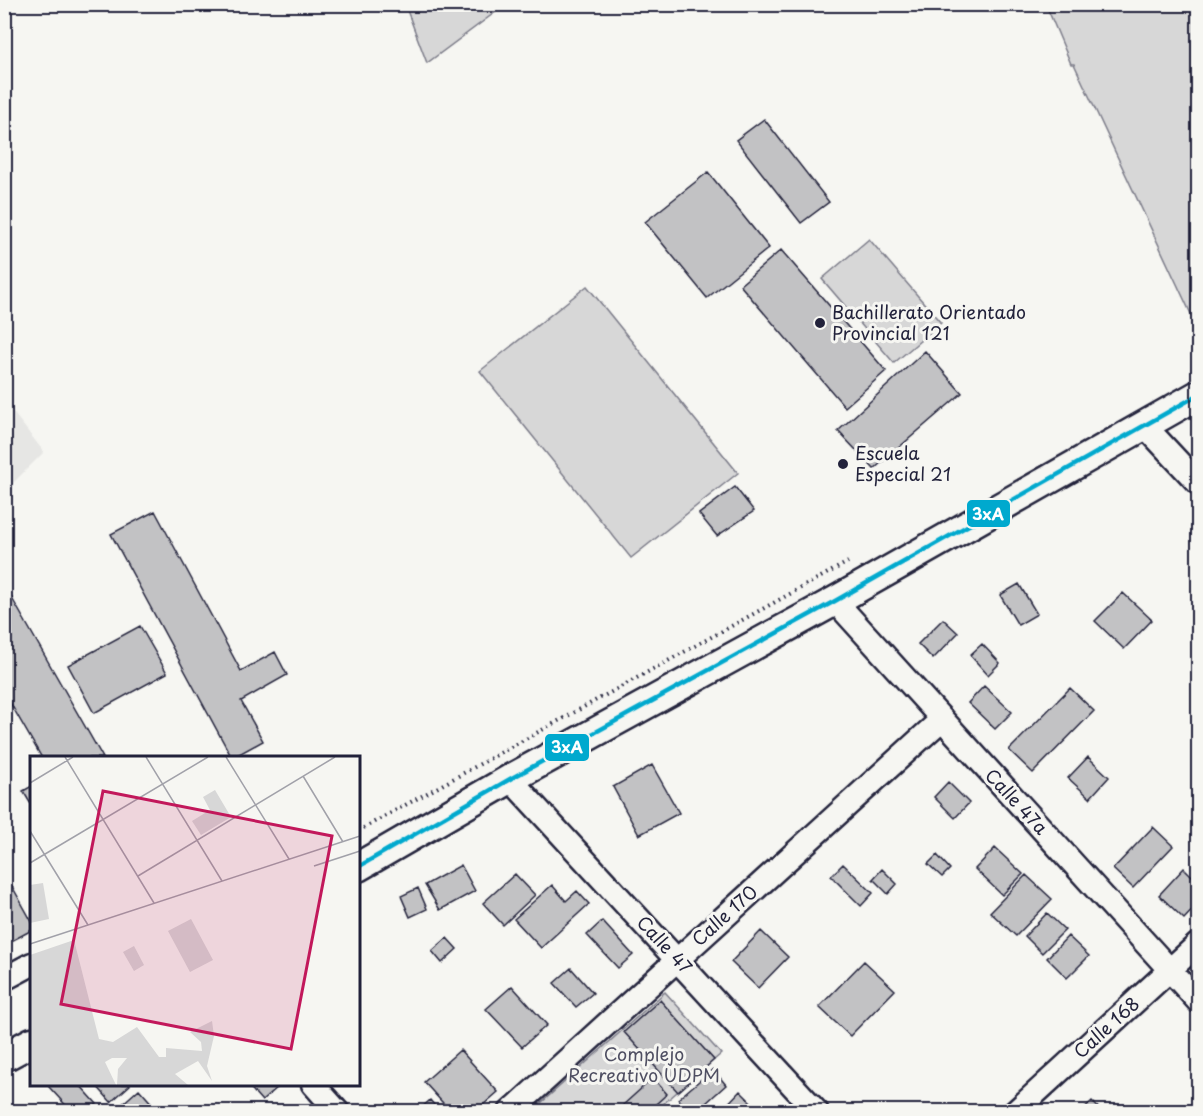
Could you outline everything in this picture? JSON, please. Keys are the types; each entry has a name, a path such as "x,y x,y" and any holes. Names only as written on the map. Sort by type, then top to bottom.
{"main road":[{"path":"360,866 510,779 835,601 1198,395"},
{"path":"4,1057 30,1043"}],"street":[{"path":"1143,425 1198,483"},
{"name":"Calle 47a","path":"835,601 1198,1000"},
{"name":"Calle 170","path":"510,1112 941,720"},
{"name":"Calle 47","path":"510,779 817,1112"},
{"name":"Calle 168","path":"1015,1112 1198,944"},
{"path":"4,979 30,965"},
{"path":"316,1086 339,1112"}],"shaded area":[{"path":"5,402 44,452 5,491"}],"green space":[{"path":"405,5 505,5 427,63"},
{"path":"1046,5 1198,5 1198,329 1074,64 1071,64"},
{"path":"869,239 941,323 894,363 822,279"},
{"path":"587,286 738,473 631,558 480,371"},
{"name":"Complejo Recreativo UDPM","path":"665,992 721,1054 655,1111 531,1112"}],"building":[{"path":"764,119 829,202 801,223 736,140"},
{"path":"708,172 769,248 707,298 645,222"},
{"path":"781,250 886,371 845,407 740,285"},
{"path":"925,351 962,393 874,469 838,431"},
{"path":"735,487 754,511 717,536 699,514"},
{"path":"155,511 241,671 275,652 287,675 241,701 263,741 236,756 231,756 111,534"},
{"path":"1019,584 1037,614 1018,625 1000,595"},
{"path":"9,593 102,756 41,756 4,692 4,596"},
{"path":"1123,593 1152,620 1124,649 1095,621"},
{"path":"943,619 958,633 933,659 918,644"},
{"path":"140,626 167,673 94,713 68,665"},
{"path":"982,644 1000,663 988,675 970,655"},
{"path":"984,686 1012,712 995,729 968,703"},
{"path":"1070,688 1094,711 1033,773 1009,750"},
{"path":"1088,757 1109,777 1090,798 1068,778"},
{"path":"652,765 679,813 639,835 613,787"},
{"path":"948,782 969,803 955,818 934,797"},
{"path":"30,787 30,803 23,791"},
{"path":"1153,827 1173,846 1133,888 1113,869"},
{"path":"995,848 1023,874 1002,895 975,869"},
{"path":"937,855 950,869 942,877 928,864"},
{"path":"843,864 873,893 861,906 831,876"},
{"path":"461,865 475,891 440,910 425,885"},
{"path":"1184,868 1198,882 1198,904 1184,919 1159,895"},
{"path":"882,869 897,884 888,894 873,879"},
{"path":"515,874 535,895 503,925 483,903"},
{"path":"1026,875 1052,899 1016,936 990,912"},
{"path":"8,879 30,918 30,931 4,945 4,881"},
{"path":"552,885 566,901 577,891 589,904 541,948 514,919"},
{"path":"418,888 427,909 410,917 401,896"},
{"path":"1047,913 1065,930 1042,953 1025,936"},
{"path":"602,921 633,955 618,968 587,935"},
{"path":"761,931 788,957 758,988 731,962"},
{"path":"1068,936 1089,956 1067,978 1047,958"},
{"path":"447,938 457,949 442,963 432,951"},
{"path":"864,961 895,990 850,1036 819,1007"},
{"path":"571,968 593,993 576,1007 554,983"},
{"path":"512,986 547,1025 522,1047 486,1009"},
{"path":"660,1000 714,1060 678,1092 624,1032"},
{"path":"460,1050 498,1092 475,1112 451,1112 424,1082"},
{"path":"713,1069 726,1085 696,1112 689,1112 678,1099"},
{"path":"653,1078 667,1094 647,1112 629,1112 623,1105"},
{"path":"81,1086 97,1104 88,1112 72,1112 49,1087"},
{"path":"97,1086 129,1086 111,1102"},
{"path":"249,1086 279,1086 262,1101"},
{"path":"139,1089 154,1106 147,1112 125,1112 120,1106"},
{"path":"740,1091 761,1112 720,1112"},
{"path":"430,1100 440,1112 417,1112"},
{"path":"1092,1101 1102,1112 1081,1112 1081,1111"}],"transit line":[{"name":"3xA","path":"360,866 510,779 835,601 1198,395"}],"place":[{"name":"Bachillerato Orientado Provincial 121","path":"820,323"},
{"name":"Escuela Especial 21","path":"843,464"}]}
